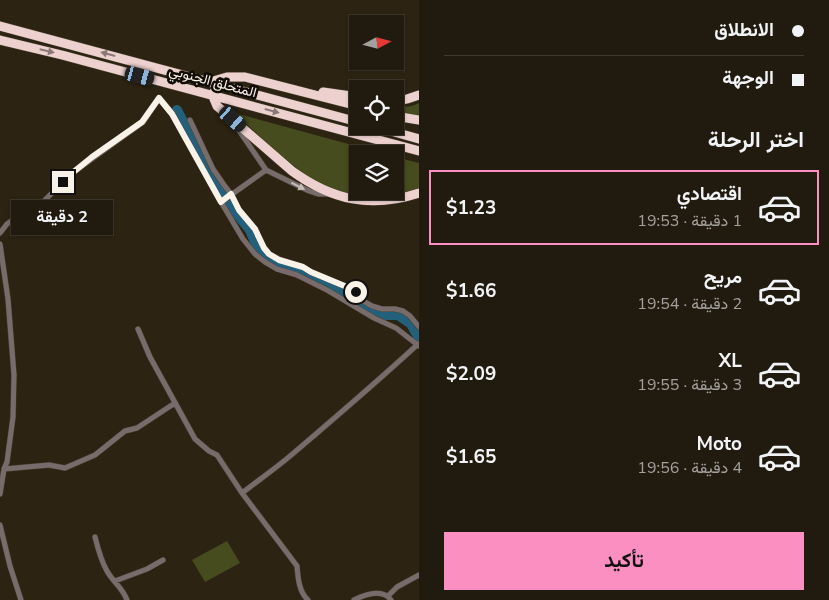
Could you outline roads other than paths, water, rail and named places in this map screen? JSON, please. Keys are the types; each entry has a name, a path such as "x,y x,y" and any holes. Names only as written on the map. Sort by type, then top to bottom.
{"highway":[{"name":"المتحلق الجنوبي","path":"0,26 349,120"},
{"name":"المتحلق الجنوبي","path":"0,40 419,151"},
{"path":"349,104 245,77 227,77 213,82 215,103 292,171 320,189 349,199 373,201 398,199 419,193"},
{"path":"303,91 349,96"},
{"path":"404,100 419,95"},
{"path":"404,118 419,120"},
{"path":"404,135 419,139"}],"street":[{"path":"0,233 7,224 44,201 71,174 92,157 142,122 159,98 172,114 221,202 255,254 265,262 327,290 374,318 396,328 418,345 296,452 242,493"},
{"path":"233,119 266,170 309,191 323,195 332,194"},
{"path":"190,120 213,169 231,194 239,210 255,229 269,254 279,260 303,267 347,287 372,306 403,311 419,327"},
{"path":"221,202 266,170"},
{"path":"0,244 8,299 14,375 13,417 7,462 0,494"},
{"path":"138,329 150,358 195,439 209,451 218,455 242,493 297,566 303,596 308,600"},
{"path":"4,469 48,465 65,468 95,455 125,431 137,428 175,403"},
{"path":"0,525 21,600"},
{"path":"95,537 99,554 107,572 123,591 127,600"},
{"path":"115,581 147,569 163,560"},
{"path":"354,600 376,592 390,598 397,587 419,575"}],"waterway":[{"path":"177,110 200,154 206,170 250,230 255,242 265,256 281,265 297,269 348,293 359,305 369,311 382,315 398,315 411,324 419,338"}]}
